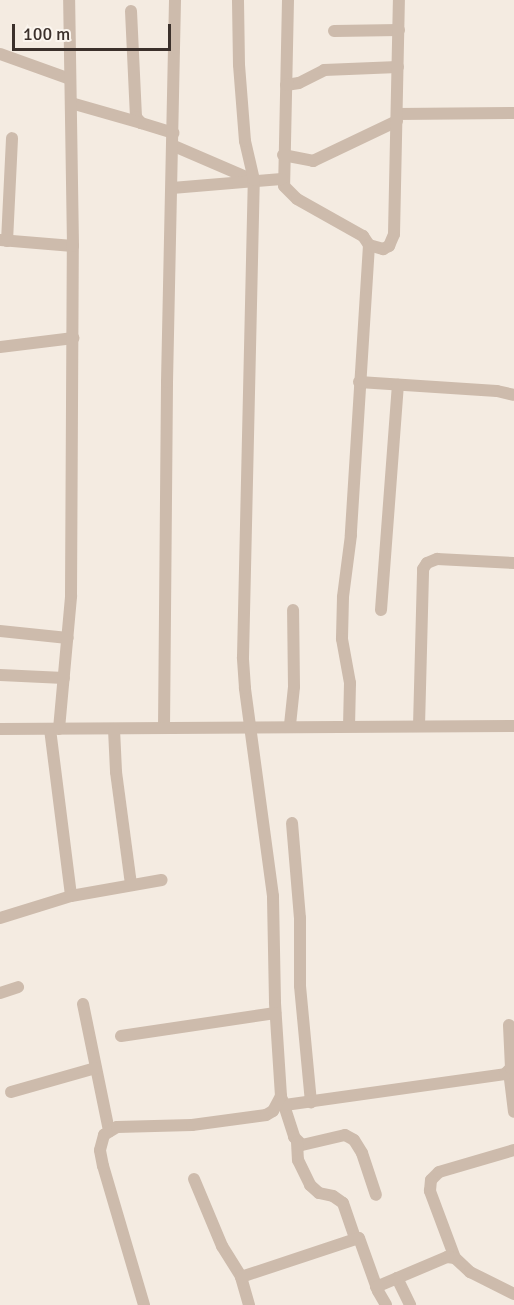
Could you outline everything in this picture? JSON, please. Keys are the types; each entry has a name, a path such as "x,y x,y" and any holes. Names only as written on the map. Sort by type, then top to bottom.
{"street":[{"path":"69,0 73,246 71,596 64,678 54,729 71,896"},
{"path":"164,728 166,382 174,140 175,0"},
{"path":"238,0 239,65 245,141 254,180 243,657 273,896 275,1013 283,1100 297,1142 298,1160 310,1185 319,1193 333,1196 343,1203 355,1238"},
{"path":"288,0 282,179 288,193 363,236 369,245 351,535 342,613 342,639 350,683 349,726"},
{"path":"369,245 383,249 393,241 399,0"},
{"path":"131,11 136,117 141,123"},
{"path":"334,31 399,30"},
{"path":"0,54 70,79"},
{"path":"286,85 299,83 324,70 398,67"},
{"path":"70,103 141,123 254,180"},
{"path":"283,155 313,161 397,118 514,114"},
{"path":"12,138 3,241 73,246"},
{"path":"172,188 282,179"},
{"path":"0,346 73,338"},
{"path":"359,382 496,391 514,395"},
{"path":"381,610 398,385"},
{"path":"419,726 423,569 427,563 437,559 514,563"},
{"path":"290,725 294,687 293,610"},
{"path":"0,631 68,638"},
{"path":"0,675 64,678"},
{"path":"0,729 114,729 251,725 514,726"},
{"path":"114,729 116,772 131,885"},
{"path":"292,823 300,918 300,993 311,1102"},
{"path":"0,918 71,896 162,880"},
{"path":"0,993 18,987"},
{"path":"83,1004 109,1131"},
{"path":"121,1036 275,1013"},
{"path":"508,1025 509,1071 514,1112"},
{"path":"11,1092 96,1068"},
{"path":"283,1100 311,1102 509,1071"},
{"path":"144,1305 103,1166 102,1141 109,1131 117,1127 192,1125 266,1115 283,1100"},
{"path":"297,1142 309,1146 350,1136 362,1153 376,1196"},
{"path":"514,1150 439,1172 431,1180 430,1191 455,1258 470,1272 514,1294"},
{"path":"194,1179 222,1246 241,1277 249,1305"},
{"path":"241,1277 355,1238 362,1241 376,1287 386,1305"},
{"path":"376,1287 441,1258 455,1258"},
{"path":"397,1278 410,1305"}]}
